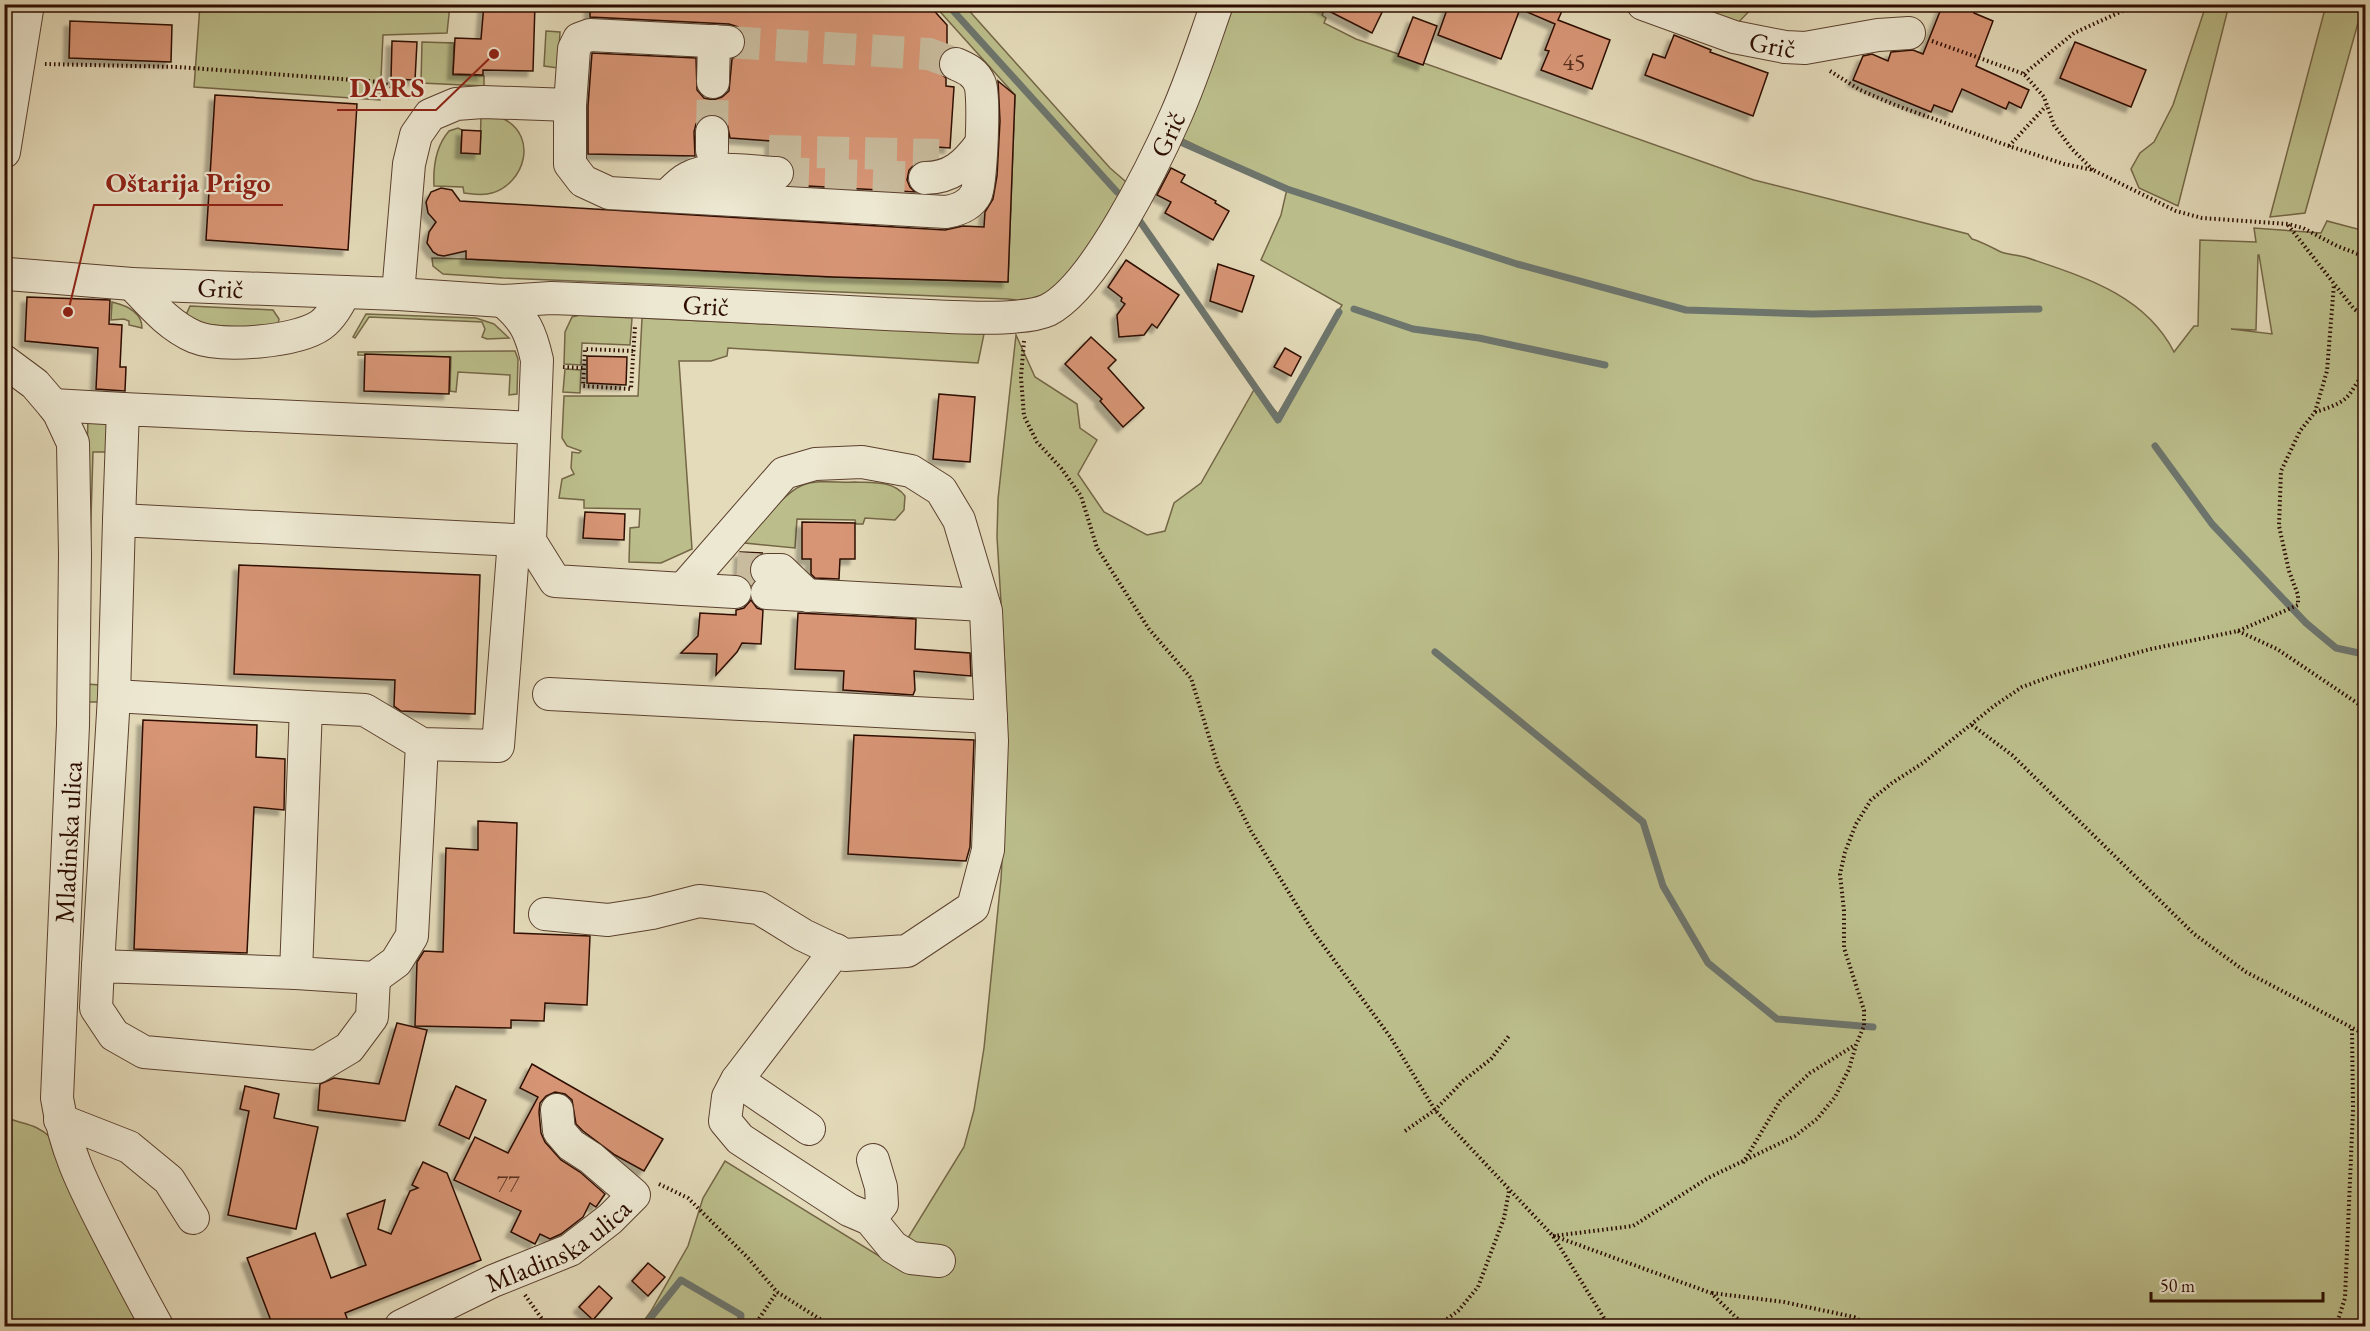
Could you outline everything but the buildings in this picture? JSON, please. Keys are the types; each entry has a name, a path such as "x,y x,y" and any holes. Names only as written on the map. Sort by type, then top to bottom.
{"street":[{"path":"4,152 28,4"},
{"name":"Grič","path":"6,273 132,284 398,294 503,301 550,298 918,315 1027,316 1048,310 1062,299 1082,281 1108,244 1176,116 1216,4"},
{"name":"Grič","path":"1643,4 1734,37 1773,46 1805,48 1878,35 1909,33"},
{"path":"713,82 721,41 590,35 579,39 574,49 570,105 570,164 583,181 609,193 946,212 958,210 976,195 978,189 983,113 981,85 973,71 956,64"},
{"path":"398,294 409,164 416,135 430,115 456,104 570,105"},
{"path":"980,145 968,161 957,170 937,178 932,167 962,145 976,128 983,113"},
{"path":"667,196 709,151 723,170 773,162"},
{"path":"132,284 170,323 194,337 207,340 265,342 311,331 323,323 345,292"},
{"path":"114,696 365,710 422,744 498,746 534,428 537,360 533,342 519,314 503,301"},
{"name":"Mladinska ulica","path":"4,361 35,384 53,405 73,443 74,725 58,1033 57,1098 60,1120 75,1167 157,1326"},
{"path":"53,405 534,428"},
{"path":"123,409 114,696 96,1008 114,1035 144,1052 317,1067 348,1048 372,1017 374,978"},
{"path":"545,914 608,920 652,913 699,901 759,908 802,935 845,955 908,951 973,908 988,849 992,741 986,611 959,520 941,490 911,471 862,462 815,464 784,473 693,577"},
{"path":"119,520 522,540 555,581 693,577 751,581 808,596 984,604"},
{"path":"549,694 991,717"},
{"path":"296,973 306,707"},
{"path":"98,966 374,978 396,962 412,936 422,744"},
{"path":"836,951 737,1080 728,1097 724,1121 740,1139 849,1210 870,1219 893,1247 911,1258 939,1261"},
{"path":"737,1080 809,1129"},
{"name":"Mladinska ulica","path":"400,1326 513,1273 570,1250 610,1219 642,1188 571,1145 559,1131 557,1110"},
{"path":"60,1120 129,1147 169,1180 193,1218"},
{"path":"870,1219 882,1204 881,1187 873,1160"}],"path":[{"path":"2024,74 2074,33 2138,4"},
{"path":"1909,33 2024,74 2044,97 2060,134 2072,150 2093,170"},
{"path":"1805,48 1822,65 1860,90 2009,146 2064,164 2093,170 2176,211 2202,218 2288,224 2303,228 2337,246 2366,257"},
{"path":"17,63 178,67 381,82 401,91 430,115"},
{"path":"2009,146 2046,106"},
{"path":"2288,224 2354,309 2366,318"},
{"path":"1553,1236 1633,1226 1708,1178 1795,1136 1817,1119 1835,1097 1864,1030 1864,1010 1844,948 1844,911 1840,874 1845,852 1856,824 1871,800 2022,687 2151,649 2238,631 2298,606 2298,595 2289,571 2279,526 2281,471 2300,430 2315,412 2327,370 2334,284"},
{"path":"1027,316 1021,377 1024,416 1037,442 1061,468 1081,496 1097,548 1149,629 1191,678 1218,766 1251,831 1312,930 1391,1038 1435,1110 1553,1236 1609,1326"},
{"path":"585,349 633,351 631,388 583,386 585,349"},
{"path":"2315,412 2346,398 2360,378 2366,375"},
{"path":"2238,631 2277,649 2366,709"},
{"path":"1972,726 2012,755 2194,934 2246,972 2366,1035"},
{"path":"2336,1326 2345,1298 2353,1110 2352,1029"},
{"path":"1405,1131 1435,1110 1463,1081 1491,1059 1509,1036"},
{"path":"1743,1163 1780,1101 1810,1073 1856,1045"},
{"path":"642,1188 688,1198 748,1258 777,1292 831,1326"},
{"path":"1430,1326 1443,1324 1458,1311 1478,1287 1504,1218 1509,1191"},
{"path":"1553,1236 1711,1293 1784,1302 1854,1317 1870,1326"},
{"path":"513,1273 547,1326"},
{"path":"754,1326 777,1292"},
{"path":"1711,1293 1745,1326"}],"green space":[{"path":"200,4 450,5 447,33 383,35 380,100 194,87"},
{"path":"934,5 964,5 1110,168 1132,187 1052,297 1016,307 1016,300 1008,299 503,278 443,274 433,266 432,258 833,277 1008,282 1015,95"},
{"path":"1223,5 1327,5 1322,15 1326,18 1324,23 1356,39 1754,180 1968,234 1972,239 2001,252 2028,258 2091,281 2130,302 2147,316 2162,332 2174,352 2194,326 2198,326 2200,240 2256,242 2254,228 2321,233 2327,221 2365,231 2365,1326 640,1326 688,1246 703,1198 725,1161 892,1264 964,1147 974,1110 984,1048 1001,879 1007,769 1005,668 997,537 998,499 1016,335 1035,377 1077,404 1080,428 1097,440 1078,474 1104,512 1147,535 1165,531 1174,503 1201,483 1255,388 1278,414 1342,305 1261,260 1281,215 1287,189 1174,135","holes":["2259,255 2272,334 2231,329 2256,330"]},
{"path":"1670,5 1755,5 1734,27"},
{"path":"2206,5 2229,5 2178,206 2139,188 2131,169 2140,153 2154,142 2173,105"},
{"path":"2326,5 2363,5 2305,213 2270,217"},
{"path":"546,31 560,32 558,68 544,66"},
{"path":"422,42 454,43 453,75 484,76 484,86 421,83"},
{"path":"481,115 504,119 515,127 521,137 524,148 523,159 513,180 503,188 489,194 464,193 463,187 434,186 436,157 449,131 458,128 462,130 461,153 480,153"},
{"path":"112,302 127,307 136,314 142,328 129,325 129,321 124,319 111,320"},
{"path":"190,306 273,310 279,319 278,325 273,329 191,324 186,315"},
{"path":"366,314 476,318 494,324 509,338 487,339 482,337 485,329 482,322 369,317 355,338 353,337"},
{"path":"580,315 632,318 630,345 582,343 581,365 564,364 565,332 572,317"},
{"path":"642,318 984,334 978,363 728,348 727,356 711,361 679,361 692,549 661,563 629,562 630,528 639,527 640,509 584,508 584,500 559,498 562,479 574,474 571,468 572,452 581,451 567,446 562,438 564,396 638,396"},
{"path":"515,351 518,359 517,394 509,395 510,375 458,372 456,392 450,391 451,357 358,355 358,352"},
{"path":"565,369 581,370 580,393 563,392"},
{"path":"88,416 96,416 109,425 109,452 93,452 86,684 101,685 102,702 81,702"},
{"path":"815,482 882,483 895,487 905,496 904,510 895,520 865,518 863,524 856,524 855,520 797,519 795,548 745,543 761,520 797,488"},
{"path":"5,1117 35,1127 51,1138 145,1326 5,1326"}],"waterway":[{"path":"947,4 1117,192"},
{"path":"1176,140 1287,189 1517,264 1686,310 1813,314 2039,309"},
{"path":"1137,217 1278,420 1339,312"},
{"path":"1354,309 1413,329 1479,338 1605,365"},
{"path":"2155,446 2212,524 2306,623 2336,648 2359,653 2366,652"},
{"path":"1435,652 1643,822 1663,886 1708,963 1777,1019 1873,1027"},
{"path":"644,1326 681,1280 741,1315 740,1326"}],"tunnel":[{"path":"728,42 929,54 956,64"},
{"path":"712,132 713,82"},
{"path":"769,151 939,155"},
{"path":"777,173 925,178"},
{"path":"737,568 767,570"}],"place":[{"name":"DARS","path":"494,54"},
{"name":"Oštarija Prigo","path":"68,312"}]}
